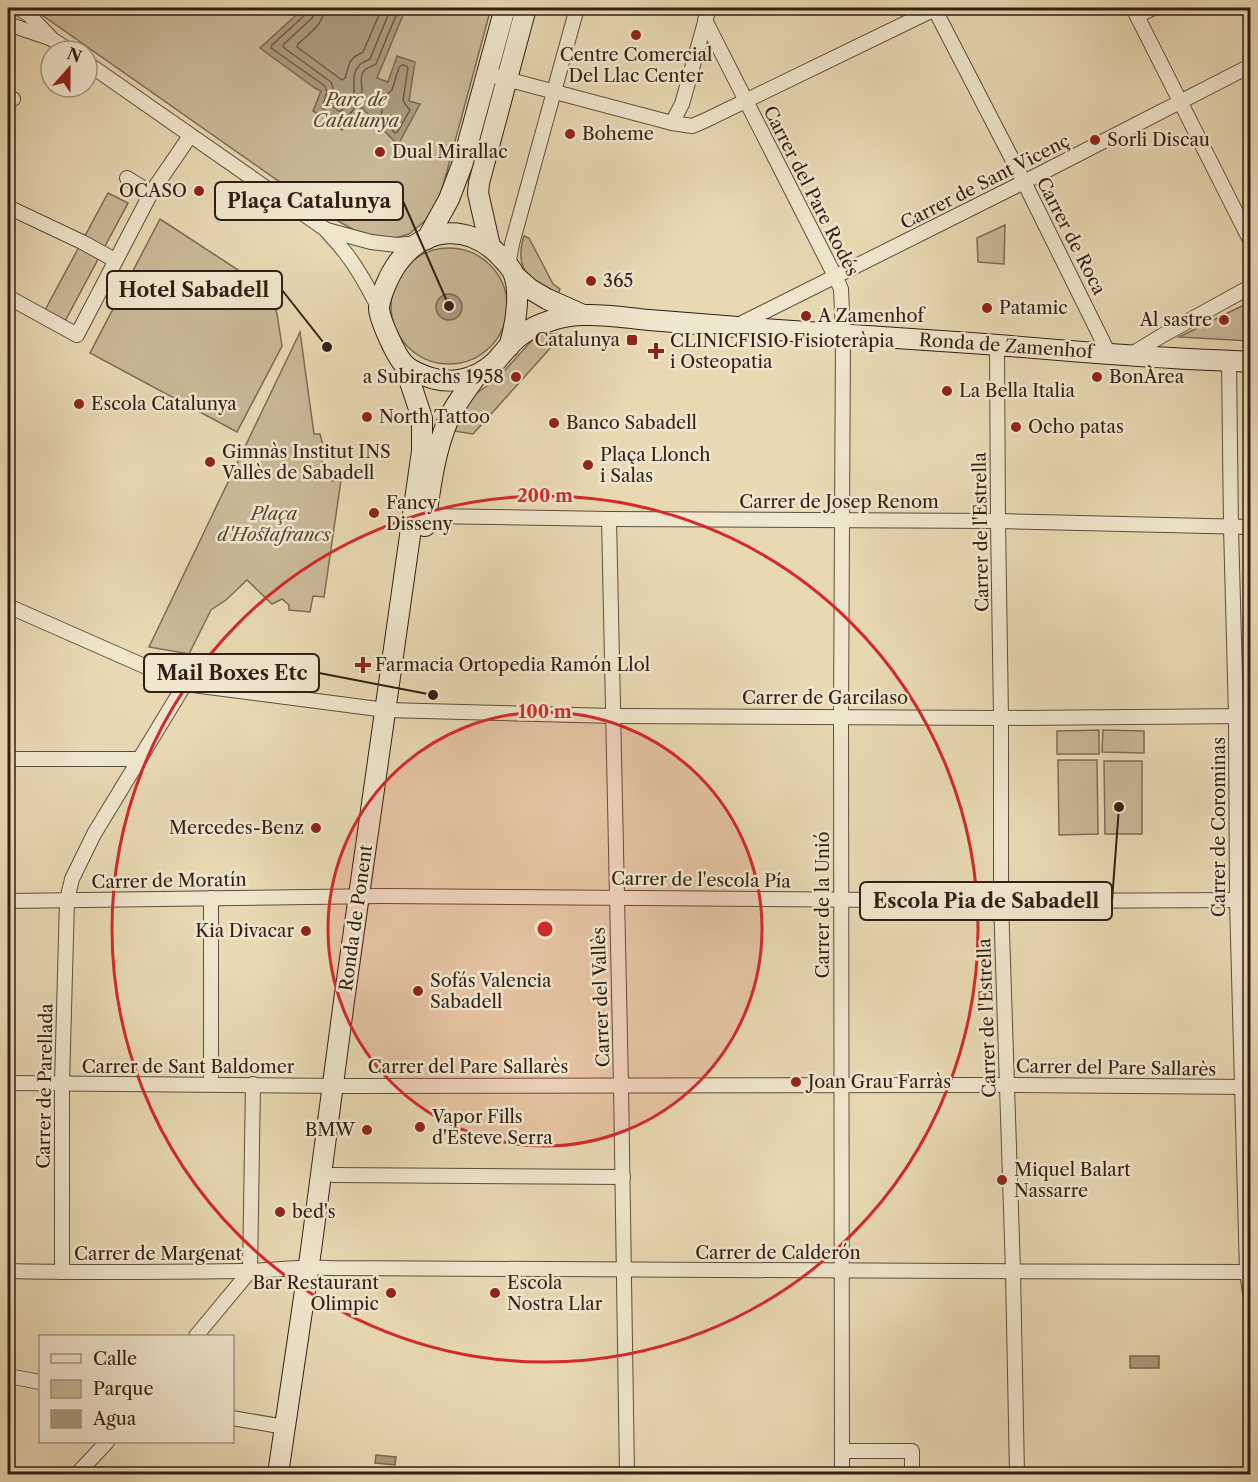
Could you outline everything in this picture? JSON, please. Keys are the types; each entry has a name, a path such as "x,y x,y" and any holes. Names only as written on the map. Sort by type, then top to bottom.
{"main road":[{"path":"423,241 442,213 455,187 505,8"},
{"path":"490,246 478,193 479,183 526,8"},
{"path":"448,232 461,233 490,246 512,271 517,301 509,347 477,375 456,380 438,379 419,374 404,364 385,328 379,309 395,266 406,253 423,241 448,232"},
{"name":"Ronda de Zamenhof","path":"512,271 530,289 546,299 583,315"},
{"name":"Ronda de Zamenhof","path":"509,347 519,336 531,329 550,321 583,315 1176,359 1251,362"},
{"name":"Ronda de Ponent","path":"291,1474 315,1267 392,710 423,437 421,412 404,364"},
{"name":"Ronda de Ponent","path":"392,710 435,461 444,429 477,375"},
{"name":"Ronda de Ponent","path":"278,1474 333,1175 339,1086"}],"street":[{"path":"18,8 28,14 52,39"},
{"path":"512,271 512,244 577,8"},
{"path":"746,100 936,8"},
{"name":"Carrer de Roca","path":"936,8 1109,354"},
{"path":"1154,8 1135,12 1251,240"},
{"path":"672,123 682,104 707,14"},
{"name":"Carrer del Pare Rodés","path":"707,14 746,100 841,289 843,334"},
{"path":"8,24 50,39"},
{"name":"Carrer de Sant Vicenç","path":"734,327 1251,66"},
{"path":"99,71 325,229 345,251 379,309"},
{"name":"Carrer del Pare Rodés","path":"487,74 672,123 692,126 746,100"},
{"path":"8,297 76,335 152,194 190,135"},
{"path":"127,178 152,194"},
{"path":"8,207 115,260"},
{"path":"325,229 371,242 397,245 423,241"},
{"path":"1130,355 1251,287"},
{"name":"Carrer de la Unió","path":"842,1474 841,520 843,334"},
{"name":"Carrer de l'Estrella","path":"998,345 1001,901 1017,1474"},
{"name":"Carrer de Corominas","path":"1229,360 1236,716 1244,900 1251,1293"},
{"name":"Carrer de Josep Renom","path":"427,516 1251,527"},
{"name":"Carrer del Vallès","path":"609,519 627,1474"},
{"name":"Carrer de Garcilaso","path":"8,606 185,684 392,710 614,716 1251,716"},
{"name":"Carrer de Parellada","path":"62,1272 62,1084 67,900 72,879 94,834 185,684"},
{"path":"8,759 140,759"},
{"name":"Carrer de l'escola Pía","path":"332,897 1244,900"},
{"name":"Carrer de Moratín","path":"8,901 332,897"},
{"path":"211,898 211,1084"},
{"name":"Carrer de Sant Baldomer","path":"8,1083 339,1086"},
{"path":"197,1335 250,1271 253,1084"},
{"name":"Carrer del Pare Sallarès","path":"339,1086 1246,1087"},
{"path":"333,1175 623,1177"},
{"name":"Carrer de Margenat","path":"8,1271 250,1271 315,1267"},
{"name":"Carrer de Calderón","path":"315,1267 624,1271 1249,1273"},
{"path":"8,1376 39,1382"},
{"path":"234,1418 285,1427"},
{"path":"77,1474 106,1443"},
{"path":"842,1451 912,1451 912,1474"}],"green space":[{"name":"Parc de Catalunya","path":"32,8 491,8 440,197 426,220 409,234 389,240 366,237 321,211 99,55 99,39 76,39"},
{"path":"108,193 128,203 64,323 44,312"},
{"path":"160,219 255,281 256,296 259,295 262,299 273,299 282,346 237,432 90,353"},
{"path":"1005,225 1004,264 978,262 977,238"},
{"path":"524,236 529,238 553,284 560,289 558,294 532,279 527,273 521,258"},
{"path":"449,248 471,252 490,265 503,284 507,306 503,328 490,347 471,360 449,364 427,360 408,347 395,328 391,306 395,284 408,265 427,252"},
{"path":"1250,302 1250,341 1179,337"},
{"name":"Plaça d'Hostafrancs","path":"300,332 314,434 320,434 323,445 321,455 323,467 333,481 341,480 324,597 313,596 310,612 289,610 289,605 282,599 272,604 247,580 226,600 211,610 189,654 149,647"},
{"path":"543,333 562,335 473,434 454,431 458,417 474,395 498,378 534,338"},
{"path":"1099,730 1099,754 1057,754 1057,731"},
{"path":"1103,730 1144,731 1144,753 1102,752"},
{"path":"1058,760 1097,760 1098,834 1059,835"},
{"path":"1104,761 1142,761 1142,834 1105,834"},
{"path":"360,1469 396,1469 396,1474 360,1474"}],"water":[{"path":"304,8 406,8 377,78 388,82 397,56 415,62 409,101 420,104 398,145 360,106 361,113 342,130 313,111 321,91 260,48"},
{"path":"449,294 458,298 462,307 458,316 449,320 440,316 436,307 440,298"},
{"path":"1130,1356 1159,1356 1159,1368 1130,1368"},
{"path":"376,1455 396,1457 395,1465 375,1463"}],"place":[{"name":"Centre Comercial Del Llac Center","path":"636,35"},
{"name":"Boheme","path":"570,134"},
{"name":"Sorli Discau","path":"1095,140"},
{"name":"Dual Mirallac","path":"380,152"},
{"name":"OCASO","path":"199,191"},
{"name":"365","path":"591,281"},
{"name":"Plaça Catalunya","path":"449,306"},
{"name":"Patamic","path":"987,308"},
{"name":"A Zamenhof","path":"806,316"},
{"name":"Al sastre","path":"1224,320"},
{"name":"Catalunya","path":"632,340"},
{"name":"Hotel Sabadell","path":"327,347"},
{"name":"CLINICFISIO Fisioteràpia i Osteopatia","path":"656,351"},
{"name":"a Subirachs 1958","path":"516,377"},
{"name":"BonÀrea","path":"1097,377"},
{"name":"La Bella Italia","path":"947,391"},
{"name":"Escola Catalunya","path":"79,404"},
{"name":"North Tattoo","path":"367,417"},
{"name":"Banco Sabadell","path":"554,423"},
{"name":"Ocho patas","path":"1016,427"},
{"name":"Gimnàs Institut INS Vallès de Sabadell","path":"210,462"},
{"name":"Plaça Llonch i Salas","path":"588,465"},
{"name":"Fancy Disseny","path":"374,513"},
{"name":"Farmacia Ortopedia Ramón Llol","path":"363,665"},
{"name":"Mail Boxes Etc","path":"433,695"},
{"name":"Escola Pia de Sabadell","path":"1119,807"},
{"name":"Mercedes-Benz","path":"316,828"},
{"name":"Kia Divacar","path":"306,931"},
{"name":"Sofás Valencia Sabadell","path":"418,991"},
{"name":"Joan Grau Farràs","path":"796,1082"},
{"name":"Vapor Fills d'Esteve Serra","path":"420,1127"},
{"name":"BMW","path":"367,1130"},
{"name":"Miquel Balart Nassarre","path":"1002,1180"},
{"name":"bed's","path":"280,1212"},
{"name":"Bar Restaurant Olimpic","path":"391,1293"},
{"name":"Escola Nostra Llar","path":"495,1293"}]}
